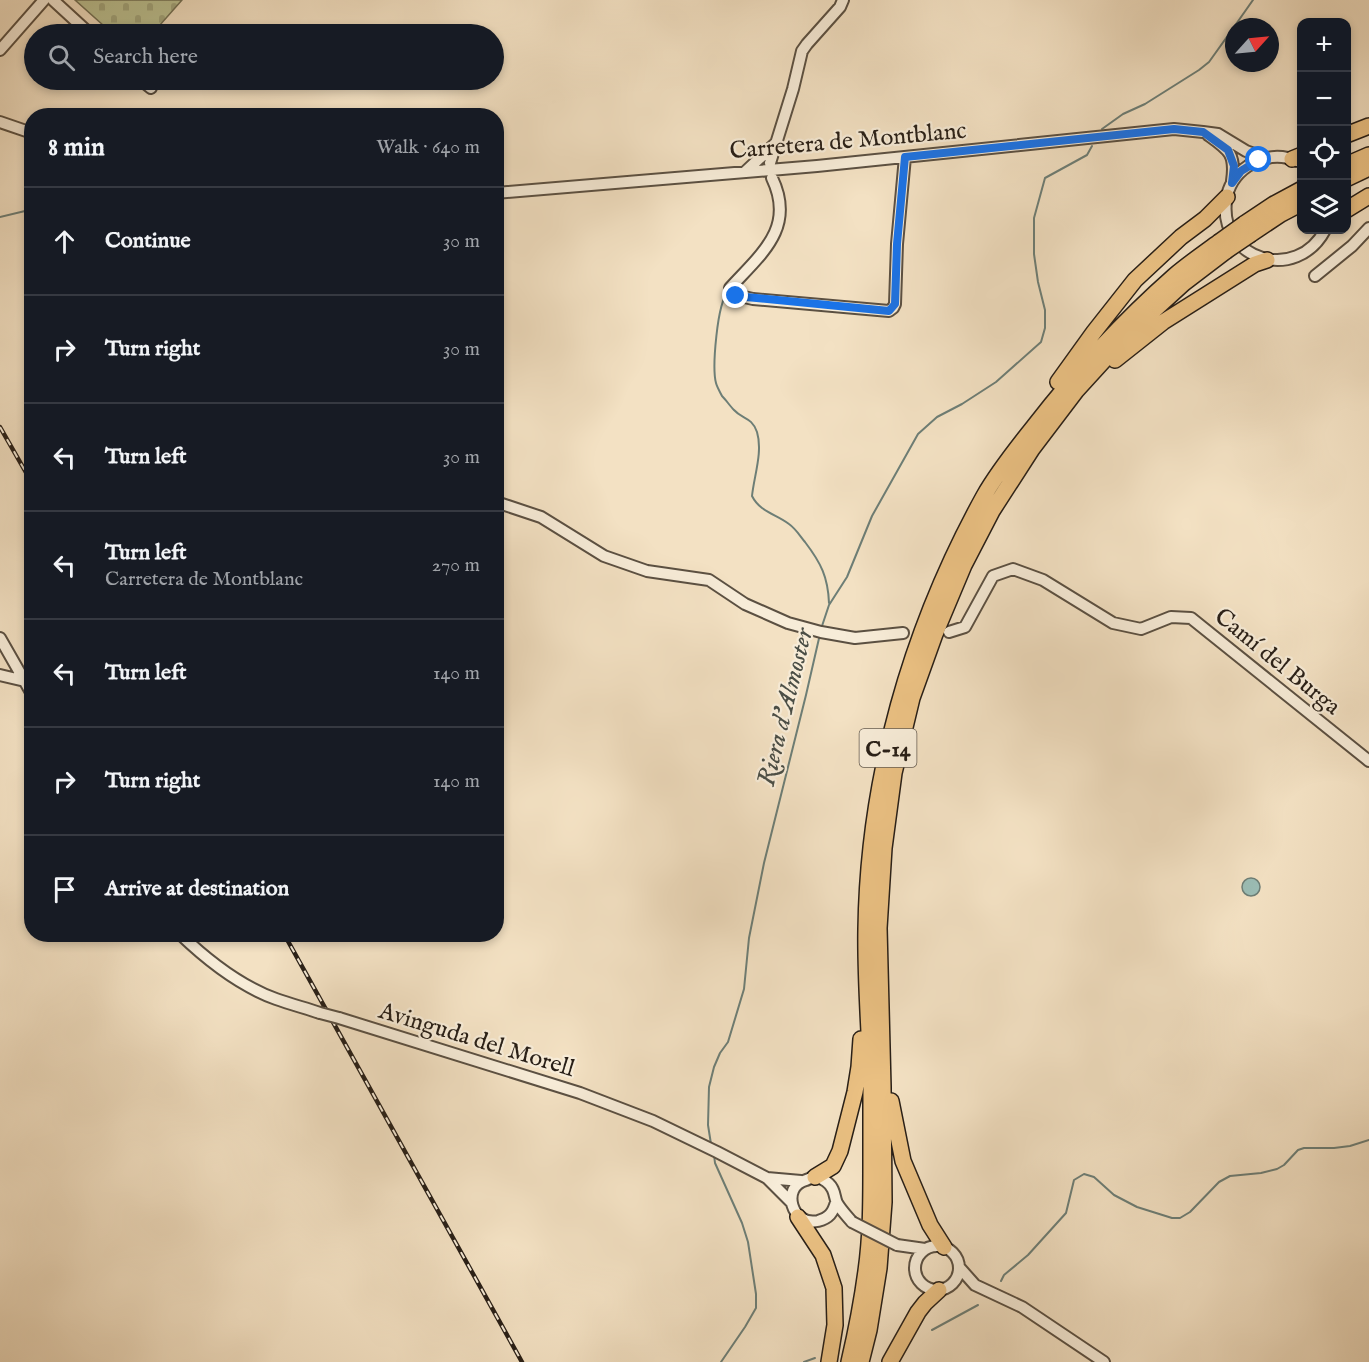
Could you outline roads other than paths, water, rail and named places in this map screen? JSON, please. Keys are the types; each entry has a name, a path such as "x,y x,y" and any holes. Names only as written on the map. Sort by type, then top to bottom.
{"highway":[{"path":"1351,133 1369,126"},
{"path":"1351,163 1369,155"},
{"path":"1351,177 1369,168"},
{"path":"986,494 1014,441 1135,280 1180,237 1205,219 1230,190"},
{"name":"C-14","path":"849,1362 867,1268 871,1088 866,929 877,848 882,770 900,695 923,630 948,571 986,494 1066,384 1121,325 1176,274 1222,247 1247,229 1274,204 1297,192"},
{"path":"1351,207 1369,196"},
{"name":"C-14","path":"1247,229 1297,206"},
{"name":"C-14","path":"861,1362 869,1330 879,1268 884,1202 877,848 912,698 935,634 964,565 992,511 1032,449 1076,391 1128,334 1222,247"},
{"path":"992,511 1081,394 1116,359 1163,322 1255,264 1267,260"},
{"path":"808,1179 833,1166 840,1151 857,1075 862,1029 860,930 877,848"},
{"path":"877,848 891,1107 903,1161 930,1225 944,1247"},
{"path":"798,1216 823,1255 834,1288 835,1326 829,1362"},
{"path":"890,1362 918,1312 925,1303 944,1288"}],"street":[{"path":"0,50 44,0"},
{"path":"53,0 79,24"},
{"path":"770,163 802,51 840,7 843,0"},
{"path":"0,122 24,130"},
{"name":"Carretera de Montblanc","path":"504,192 905,157 1174,129 1218,134 1246,151 1266,158"},
{"path":"1203,132 1228,150 1234,166 1226,209 1227,220 1237,242 1246,250 1267,260 1282,260 1301,255 1317,242 1322,234"},
{"path":"745,172 777,142"},
{"path":"1230,190 1241,171 1259,160 1279,156 1297,159"},
{"path":"772,178 780,202 777,229 762,254 730,288 731,294 753,299 889,311 895,304 897,244 905,157"},
{"path":"1315,276 1352,246 1369,228"},
{"path":"504,505 542,517 604,556 647,571 709,580 745,604 788,623 855,638 903,633"},
{"name":"Camí del Burga","path":"949,632 965,627 993,576 1013,569 1042,580 1113,623 1141,629 1171,617 1191,618 1369,761"},
{"path":"0,638 24,679"},
{"path":"0,675 24,681"},
{"name":"Avinguda del Morell","path":"189,942 213,964 274,999 580,1093 653,1121 767,1178 791,1202"},
{"name":"Avinguda del Morell","path":"767,1178 808,1179"},
{"path":"852,1222 836,1202 833,1188 825,1180 808,1179 793,1190 791,1202 798,1216 811,1222 826,1219 852,1222 897,1245 925,1249"},
{"path":"826,1219 833,1212 836,1202"},
{"path":"897,1245 915,1264"},
{"path":"975,1285 932,1289 921,1283 917,1277 916,1258 931,1246 950,1250 959,1267 975,1285 1022,1307 1104,1362"},
{"path":"944,1288 956,1278 959,1267"}],"water":[{"path":"1251,878 1257,881 1260,887 1257,893 1251,896 1245,893 1242,887 1245,881"}],"waterway":[{"name":"Riera d'Almoster","path":"1240,18 1253,0"},
{"name":"Riera d'Almoster","path":"1102,129 1123,114 1145,104 1199,70 1209,62 1225,40"},
{"name":"Riera d'Almoster","path":"821,629 829,605 847,577 872,516 918,434 937,417 996,382 1041,342 1045,328 1045,310 1034,254 1034,218 1045,178 1087,155 1092,146"},
{"path":"0,217 24,211"},
{"path":"728,292 724,298 718,322 715,351 716,385 722,396 737,413 750,421 757,432 759,456 752,496 759,506 791,526 811,550 825,578 829,603"},
{"name":"Riera d'Almoster","path":"711,1144 708,1125 709,1087 714,1067 728,1042 744,989 749,938 764,863 820,634"},
{"path":"1001,1281 1004,1275 1028,1255 1066,1213 1074,1180 1084,1174 1094,1177 1114,1195 1137,1207 1172,1218 1180,1218 1190,1212 1219,1182 1230,1176 1277,1169 1298,1150 1304,1148 1334,1148 1369,1140"},
{"name":"Riera d'Almoster","path":"714,1155 715,1163 748,1242 756,1294 756,1308 721,1362"},
{"path":"932,1330 978,1305"},
{"path":"804,1362 815,1358"}],"railway":[{"path":"0,427 24,469"},
{"path":"288,942 522,1362"}]}
